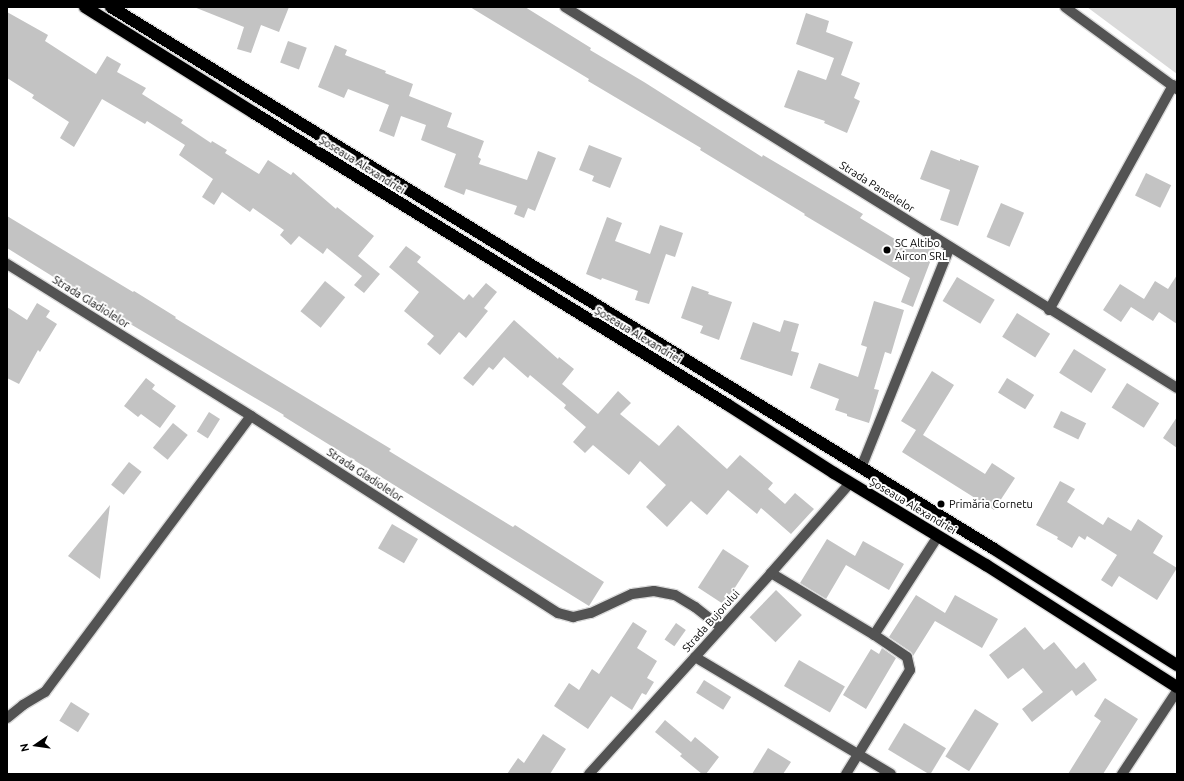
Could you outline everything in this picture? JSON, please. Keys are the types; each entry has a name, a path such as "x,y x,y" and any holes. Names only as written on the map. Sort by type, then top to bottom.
{"highway":[{"name":"Șoseaua Alexandriei","path":"85,7 347,171 728,405 1177,687"},
{"name":"Șoseaua Alexandriei","path":"110,7 861,468 1177,665"}],"street":[{"name":"Strada Panselelor","path":"565,7 1049,310 1177,388"},
{"path":"1049,310 1175,87 1065,7"},
{"path":"861,468 950,247"},
{"name":"Strada Gladiolelor","path":"7,264 251,416 558,613 574,617 585,614 632,594 654,591 675,595 695,607 721,627"},
{"path":"7,718 45,692 251,416"},
{"name":"Strada Bujorului","path":"589,774 771,573 850,483"},
{"path":"874,635 938,536"},
{"path":"771,573 874,635 907,657 910,670 846,774"},
{"path":"695,657 891,774"},
{"path":"1122,774 1177,691"}],"shaded area":[{"path":"1087,7 1177,7 1177,74 1173,71"}],"building":[{"path":"194,7 289,7 279,32 261,25 251,53 237,49 244,27"},
{"path":"470,7 525,7 591,48 590,50 644,82 762,157 763,155 863,214 860,218 908,247 911,242 921,249 923,244 935,249 913,307 901,302 910,278 804,215 805,214 700,150 701,148 588,81 589,79"},
{"path":"7,12 48,35 45,41 96,74 107,56 121,64 117,72 146,88 142,94 183,120 181,123 211,143 212,141 227,150 225,153 259,174 268,160 291,175 293,172 336,209 337,207 374,236 358,256 380,274 364,293 354,285 362,276 327,248 323,254 299,236 291,245 280,235 284,230 253,208 250,212 222,192 214,205 202,197 213,179 179,155 185,145 147,121 145,124 102,99 74,147 60,138 69,122 32,98 34,95 7,78"},
{"path":"806,13 829,21 826,32 853,42 841,75 860,83 854,98 860,101 847,133 824,123 825,121 784,107 798,70 826,80 834,58 796,44"},
{"path":"288,41 307,48 299,69 280,63"},
{"path":"335,45 347,50 345,55 386,71 385,73 413,84 409,96 452,113 447,127 484,141 478,157 481,159 479,164 527,180 538,151 556,158 535,211 528,208 524,218 514,214 517,206 466,189 464,195 444,187 456,154 421,140 426,125 401,116 394,137 379,131 389,105 348,89 344,98 318,87"},
{"path":"589,145 622,158 610,188 592,181 594,176 579,170"},
{"path":"931,150 960,161 960,159 979,166 958,226 940,220 950,190 920,179"},
{"path":"1146,173 1171,185 1160,208 1135,195"},
{"path":"1001,203 1024,213 1010,247 987,237"},
{"path":"7,216 133,292 134,291 176,317 175,318 391,449 389,451 513,527 515,525 604,582 589,606 283,416 284,415 105,309 7,248"},
{"path":"607,217 622,223 615,241 650,254 660,225 683,233 675,257 666,254 649,304 635,300 638,291 586,274"},
{"path":"406,246 421,257 417,262 464,300 469,294 473,298 486,283 497,292 484,308 488,311 466,338 459,332 440,355 427,344 434,336 404,311 419,292 389,267"},
{"path":"1177,275 1177,324 1159,312 1153,321 1131,307 1121,322 1103,310 1120,284 1144,299 1155,281 1168,289"},
{"path":"957,277 995,300 980,324 943,301"},
{"path":"325,281 345,297 321,328 300,311"},
{"path":"692,286 709,292 708,294 732,302 719,340 700,333 703,326 681,318"},
{"path":"874,301 904,310 891,354 885,352 874,389 879,390 869,423 847,416 847,414 835,410 839,399 810,388 819,363 858,377 867,347 861,345"},
{"path":"37,303 50,311 46,317 57,324 40,352 38,350 19,384 7,378 7,307 27,320"},
{"path":"1017,313 1050,334 1035,357 1002,337"},
{"path":"514,320 558,359 559,357 574,369 562,384 598,414 618,391 631,403 620,414 659,446 678,425 727,469 740,455 773,483 768,489 785,504 795,493 814,509 791,534 761,508 757,514 728,490 707,515 691,501 667,527 646,507 666,485 640,461 629,475 593,445 585,453 573,442 586,427 564,408 566,405 530,375 528,378 504,357 493,370 489,367 473,386 463,378"},
{"path":"784,320 799,324 791,351 799,353 792,376 740,359 753,322 780,332"},
{"path":"1074,349 1106,369 1091,393 1059,373"},
{"path":"932,371 954,385 923,435 985,474 992,463 1015,478 994,510 902,452 916,430 901,421"},
{"path":"146,378 155,385 152,389 176,406 160,428 141,414 138,417 124,406"},
{"path":"1007,378 1034,395 1025,409 998,392"},
{"path":"1127,383 1159,403 1144,428 1112,408"},
{"path":"1061,411 1086,423 1078,439 1053,427"},
{"path":"209,412 220,419 208,438 197,432"},
{"path":"1177,417 1177,448 1163,438"},
{"path":"173,423 188,435 168,460 153,448"},
{"path":"129,462 142,472 124,495 111,485"},
{"path":"1060,481 1075,489 1067,502 1103,525 1108,517 1131,531 1138,519 1163,536 1153,553 1177,568 1157,600 1119,576 1112,587 1101,580 1117,555 1087,536 1085,540 1079,536 1072,548 1057,539 1058,537 1036,525"},
{"path":"110,505 100,579 68,556"},
{"path":"392,524 418,539 404,563 378,548"},
{"path":"827,539 855,556 863,541 904,564 889,590 846,565 826,599 800,583"},
{"path":"723,549 749,566 724,604 698,588"},
{"path":"776,590 802,615 775,642 750,617"},
{"path":"916,595 945,613 955,595 998,619 982,648 935,621 913,656 911,652 889,637"},
{"path":"633,622 647,631 637,648 657,661 647,678 654,682 646,695 642,693 632,710 611,696 588,729 554,706 569,683 579,690 592,669 599,674"},
{"path":"676,623 686,630 674,646 665,639"},
{"path":"1025,627 1044,650 1054,642 1076,669 1084,662 1097,680 1076,696 1072,690 1032,722 1022,709 1043,692 1023,668 1008,679 989,655"},
{"path":"882,648 896,658 866,709 843,695 871,649 879,654"},
{"path":"799,660 845,686 830,712 784,686"},
{"path":"704,680 731,697 723,710 696,693"},
{"path":"1105,698 1138,719 1103,774 1068,774 1101,721 1094,716"},
{"path":"71,702 90,714 78,732 59,721"},
{"path":"975,709 999,724 969,771 945,756"},
{"path":"665,720 691,742 695,737 719,757 706,774 702,774 680,756 682,754 655,732"},
{"path":"904,723 946,748 931,774 888,750"},
{"path":"543,734 566,749 550,774 507,774 518,758 524,763"},
{"path":"768,748 791,762 783,774 752,774"}],"place":[{"name":"SC Altibo Aircon SRL","path":"887,250"},
{"name":"Primăria Cornetu","path":"941,504"}]}
